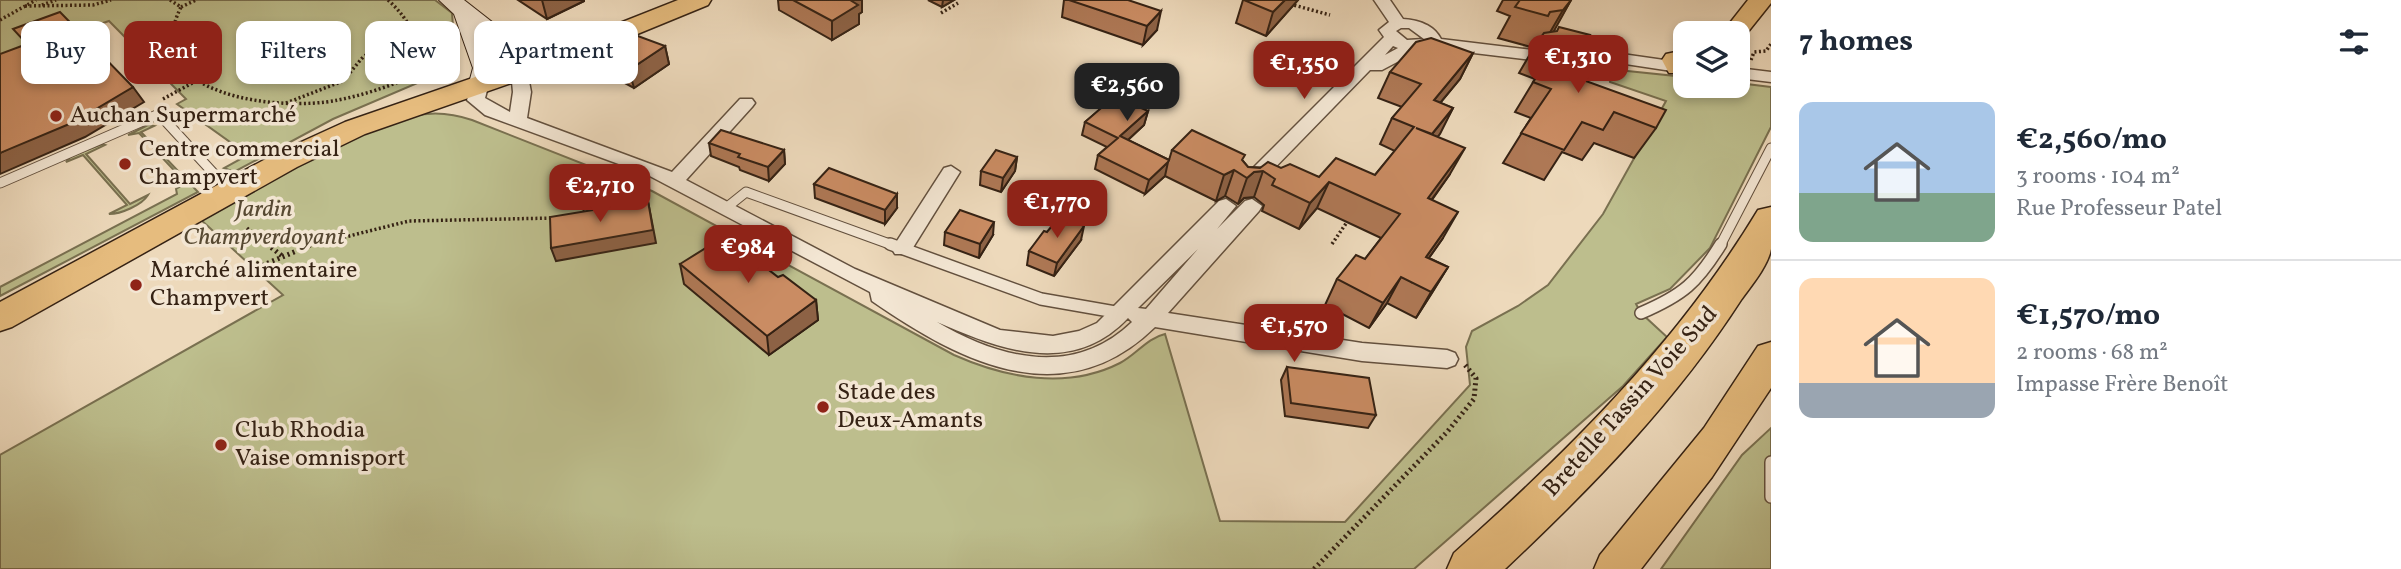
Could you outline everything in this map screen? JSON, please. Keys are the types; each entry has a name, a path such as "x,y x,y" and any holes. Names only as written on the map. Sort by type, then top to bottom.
{"highway":[{"name":"Bretelle Tassin Voie Sud","path":"1471,569 1597,448 1673,362 1742,270 1771,219"}],"main road":[{"path":"638,24 699,0"},
{"path":"1744,21 1761,0"},
{"path":"0,318 236,189 355,128 474,76"},
{"path":"1615,569 1711,447 1771,356"}],"street":[{"path":"1382,0 1395,31 1412,47"},
{"path":"456,4 477,21"},
{"path":"456,4 485,68 469,76 476,100 491,111 518,119 674,181 848,274 996,338 1026,344 1052,345 1083,339 1105,329 1170,262 1209,227 1226,206"},
{"path":"1246,186 1395,31 1412,24 1430,38 1636,62 1673,64"},
{"path":"1270,186 1370,71 1430,38"},
{"path":"518,119 521,84"},
{"path":"674,181 746,103"},
{"path":"902,249 951,172"},
{"path":"848,274 895,307 966,347 996,360 1028,366 1067,365 1092,360 1132,336 1229,226 1252,206"},
{"path":"1122,313 1201,328 1362,352 1447,359"}],"lane":[{"path":"0,183 159,114 216,176 236,189"},
{"path":"1641,313 1677,297 1712,259 1760,174 1771,148"},
{"path":"726,208 746,192 1041,299 1122,313"},
{"path":"1771,461 1771,496"}],"path":[{"path":"0,20 36,0"},
{"path":"35,7 56,0"},
{"path":"25,6 93,5 111,0"},
{"path":"170,0 181,7"},
{"path":"196,0 181,7 170,30 174,54 196,81 238,96 282,105 353,98 391,84"},
{"path":"388,0 406,21"},
{"path":"941,13 957,3"},
{"path":"1286,3 1330,15"},
{"path":"1751,60 1754,52 1766,51 1771,44"},
{"path":"282,105 343,81 365,56"},
{"path":"460,57 462,56 469,76"},
{"path":"574,214 605,204 639,181"},
{"path":"242,275 321,241 409,221 565,216"},
{"path":"1332,244 1347,222"},
{"path":"247,228 282,256"},
{"path":"1314,569 1447,432 1474,399 1476,378 1467,366 1447,359"}],"green space":[{"path":"0,0 435,0 452,13 453,21 365,21 365,84 415,84 333,119 234,172 224,168 248,155 177,104 186,99 171,84 222,84 222,21 124,21 124,36 110,21 21,21 21,60 0,74"},
{"name":"Jardin Champverdoyant","path":"1608,69 1673,76 1673,98 1750,98 1750,84 1771,87 1771,127 1710,248 1670,289 1636,304 1641,313 1667,337 1623,386 1414,569 0,569 0,455 283,295 200,219 331,146 386,124 421,114 436,113 472,120 652,191 954,355 994,370 1037,378 1079,376 1120,363 1153,339 1165,334 1220,521 1345,522 1470,385 1466,347 1472,331 1518,306 1548,285 1603,214 1666,101 1610,82"},
{"path":"148,125 154,126 141,132 198,192 0,296 0,287 177,194 176,189 186,183 139,133 128,135"},
{"path":"105,145 86,154 130,204 148,195 136,205 114,214 109,214 127,205 83,155 66,162 71,156"},
{"path":"1771,428 1771,569 1661,569 1742,455"}],"building":[{"path":"793,0 850,0 858,5 832,21"},
{"path":"1069,0 1128,0 1161,11 1147,26"},
{"path":"1244,0 1285,0 1273,12"},
{"path":"1520,0 1571,0 1563,10 1550,12 1548,16 1515,7"},
{"path":"60,12 69,21 35,21"},
{"path":"21,26 21,38 13,29"},
{"path":"1559,27 1590,35 1576,58 1594,64 1583,80 1666,110 1656,128 1614,112 1603,130 1582,122 1564,150 1521,133 1551,89 1533,82 1556,51 1536,44 1544,33 1557,31"},
{"path":"638,36 665,46 638,64"},
{"path":"1431,38 1473,53 1434,100 1453,108 1432,134 1416,128 1465,148 1428,198 1458,212 1426,257 1448,267 1431,292 1401,277 1383,303 1337,279 1356,255 1365,259 1400,214 1329,182 1310,203 1272,185 1275,179 1263,171 1254,172 1247,178 1234,170 1224,175 1172,150 1192,130 1245,155 1242,160 1248,167 1260,168 1268,162 1281,168 1290,164 1319,177 1336,158 1375,175 1414,127 1392,118 1421,84 1390,72 1416,42"},
{"path":"21,46 21,84 110,84 110,63 124,78 124,84 133,87 74,122 0,153 0,54"},
{"path":"1128,66 1160,80 1132,104 1148,111 1120,136 1169,160 1149,180 1098,155 1118,138 1085,122 1115,96 1099,89"},
{"path":"721,130 784,150 768,167 709,143"},
{"path":"996,150 1017,157 1003,178 981,171"},
{"path":"829,168 897,194 885,210 814,184"},
{"path":"648,201 653,230 551,248 550,217"},
{"path":"960,210 994,222 980,244 945,232"},
{"path":"1060,216 1084,226 1057,263 1029,251"},
{"path":"725,236 778,277 783,275 816,300 767,336 680,264"},
{"path":"1287,367 1369,378 1376,415 1291,403"}],"tunnel":[{"path":"1523,47 1540,48"}],"place":[{"name":"Auchan Supermarché","path":"56,116"},
{"name":"Centre commercial Champvert","path":"125,164"},
{"name":"Marché alimentaire Champvert","path":"136,285"},
{"name":"Stade des Deux-Amants","path":"823,407"},
{"name":"Club Rhodia Vaise omnisport","path":"221,445"}]}
